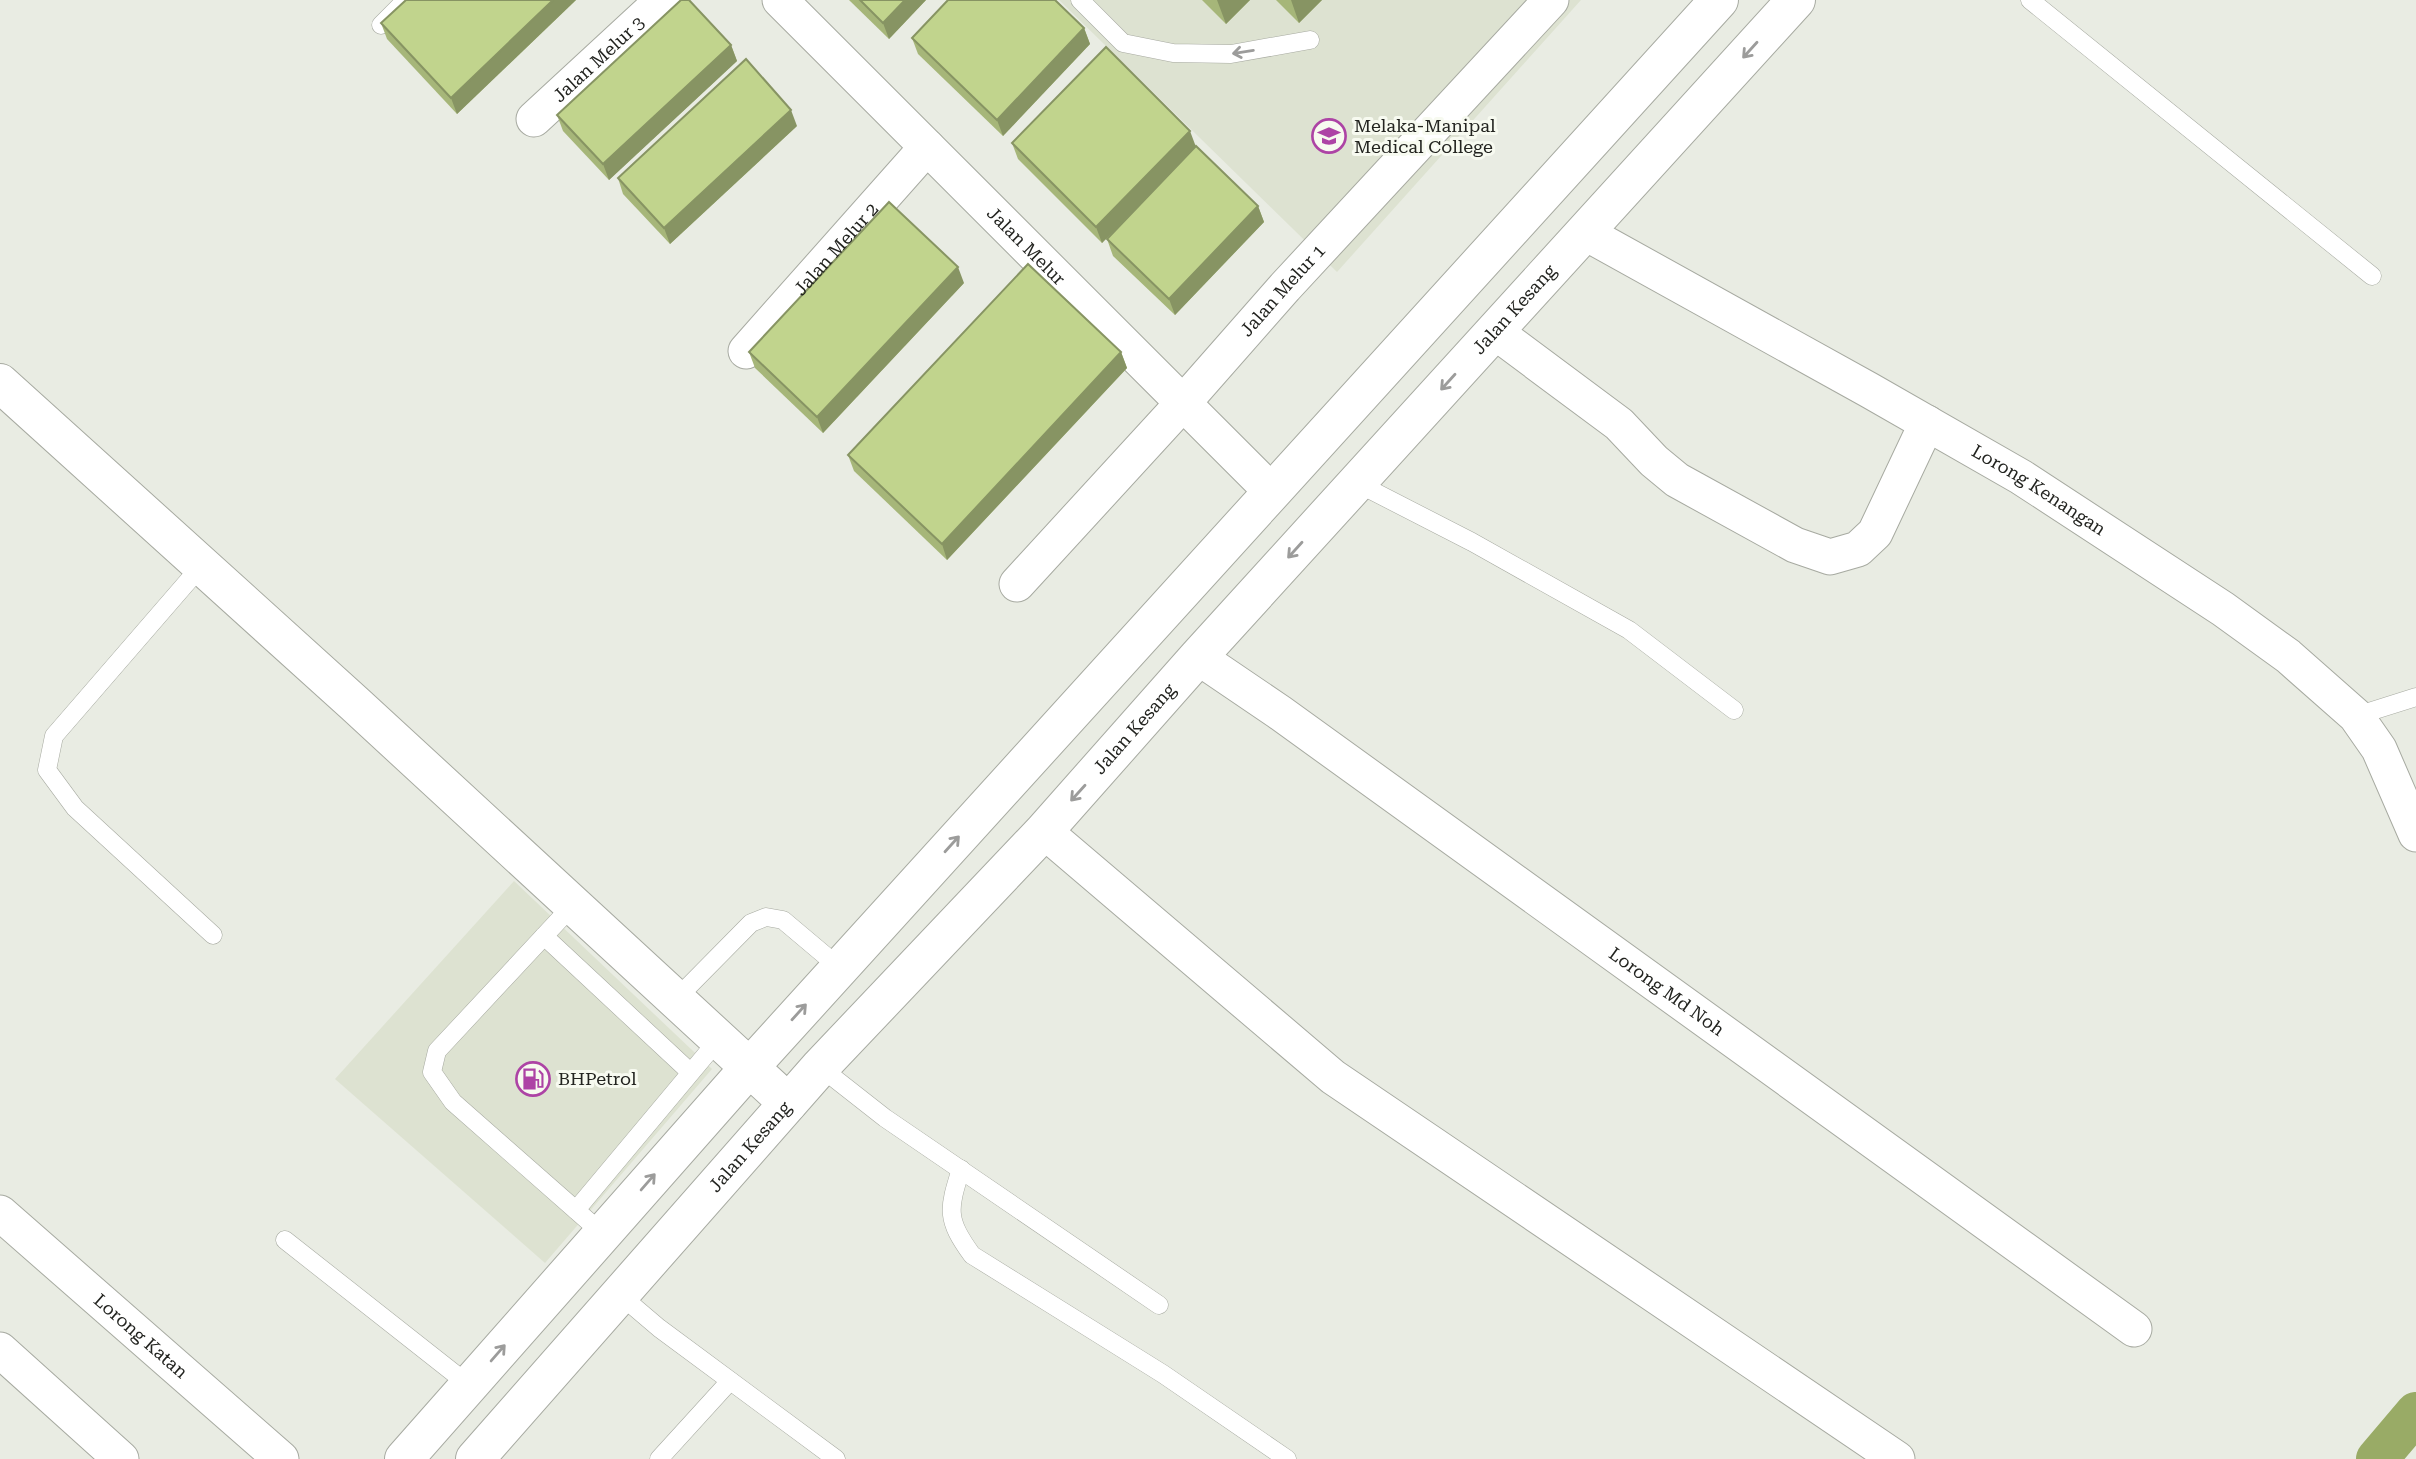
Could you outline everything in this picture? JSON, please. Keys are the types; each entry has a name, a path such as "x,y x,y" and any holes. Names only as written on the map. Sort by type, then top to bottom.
{"main road":[{"path":"404,1459 470,1385 589,1222 749,1068 1719,0"},
{"name":"Jalan Kesang","path":"475,1459 788,1103 834,1078 1044,831 1198,657 1796,0"},
{"path":"0,383 788,1103"}],"street":[{"name":"Jalan Melur 3","path":"534,120 663,0"},
{"name":"Jalan Melur","path":"780,0 1272,492"},
{"name":"Jalan Melur 1","path":"1017,584 1285,287 1551,0"},
{"name":"Jalan Melur 2","path":"746,351 927,147"},
{"name":"Lorong Kenangan","path":"1584,232 2021,477 2223,608 2288,656 2356,716 2379,749 2416,834"},
{"path":"1494,331 1619,424 1654,461 1677,480 1795,545 1830,557 1858,548 1875,533 1927,423"},
{"name":"Lorong Md Noh","path":"1198,657 2134,1329"},
{"path":"1044,831 1333,1077 1897,1459"},
{"name":"Lorong Katan","path":"0,1213 281,1459"},
{"path":"0,1350 121,1459"}],"lane":[{"path":"381,25 406,0"},
{"path":"1080,0 1124,43 1173,53 1231,54 1310,40"},
{"path":"2030,0 2372,276"},
{"path":"1357,483 1472,542 1629,630 1734,709"},
{"path":"202,565 54,736 47,770 75,808 213,935"},
{"path":"2356,716 2416,697"},
{"path":"573,905 437,1051 432,1072 453,1102 589,1222 690,1072 719,1039"},
{"path":"676,999 751,923 766,917 783,920 840,968"},
{"path":"544,936 690,1072"},
{"path":"834,1078 885,1118 1159,1305"},
{"path":"961,1169 951,1203 956,1233 972,1255 1163,1374 1287,1459"},
{"path":"285,1240 470,1385"},
{"path":"620,1294 659,1328 836,1459"},
{"path":"659,1459 730,1381"}],"shaded area":[{"name":"Melaka-Manipal Medical College","path":"1059,0 1581,0 1337,272"},
{"path":"514,881 712,1069 545,1263 335,1079"}],"building":[{"path":"406,0 553,0 451,98 381,23"},
{"path":"681,0 689,0 731,45 603,164 557,115"},
{"path":"860,0 905,0 883,23"},
{"path":"948,0 1055,0 1084,28 997,120 912,38"},
{"path":"1106,47 1190,131 1096,227 1012,143"},
{"path":"746,59 791,110 664,228 618,178"},
{"path":"1196,146 1258,206 1169,299 1107,239"},
{"path":"889,202 958,267 817,417 749,352"},
{"path":"1028,264 1121,352 942,544 848,455"}],"waterway":[{"path":"2377,1459 2416,1413"}],"place":[{"name":"Melaka-Manipal Medical College","path":"1329,136"},
{"name":"BHPetrol","path":"533,1079"}]}
